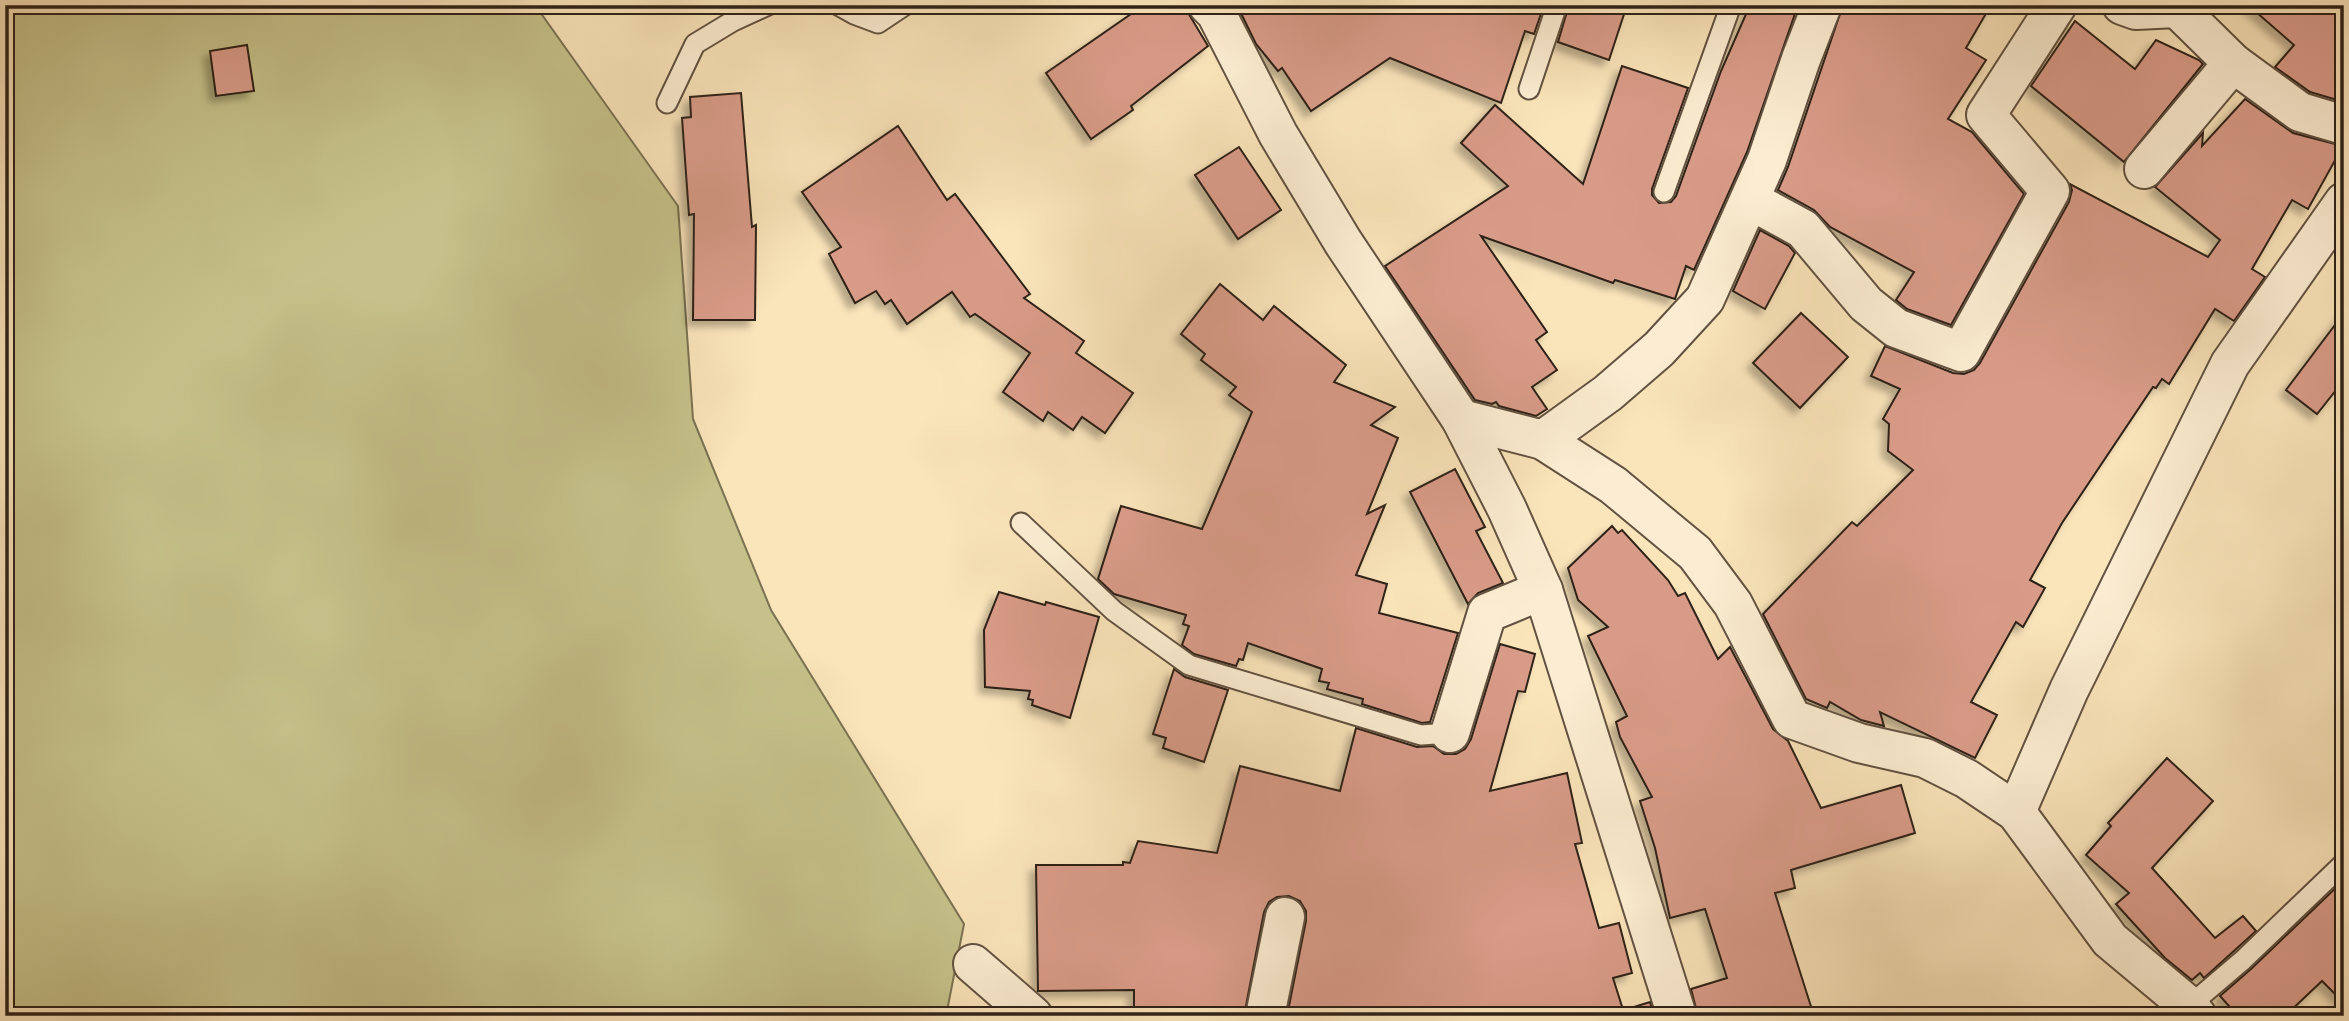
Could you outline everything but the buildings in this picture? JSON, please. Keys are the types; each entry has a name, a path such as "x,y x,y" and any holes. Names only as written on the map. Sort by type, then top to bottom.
{"street":[{"path":"1208,5 1216,13 1278,134 1330,221 1461,419 1507,509 1543,590 1677,1016"},
{"path":"1543,440 1608,393 1659,349 1705,299 1768,160 1822,5"},
{"path":"1749,200 1803,229 1866,304 1896,328 1961,352 2050,191 1986,115 2057,5"},
{"path":"2122,5 2136,10 2178,6 2233,64 2300,112 2344,125"},
{"path":"2144,169 2233,64"},
{"path":"2016,812 2069,690 2230,364 2344,202"},
{"path":"1461,419 1543,440 1613,485 1695,553 1733,604 1792,719 1859,743 1925,758 1966,779 2016,812 2109,940 2185,1012"},
{"path":"1450,733 1487,613 1543,590"},
{"path":"1265,1016 1285,917"},
{"path":"973,964 1033,1016"}],"lane":[{"path":"667,103 695,44 733,21 768,5"},
{"path":"838,5 878,23 905,5"},
{"path":"1529,89 1557,5"},
{"path":"1664,192 1731,5"},
{"path":"1021,523 1114,611 1189,664 1421,735 1450,733"},
{"path":"2185,1012 2344,863"}],"shaded area":[{"path":"5,5 535,5 678,206 693,419 771,610 964,924 946,1016 5,1016"}]}
